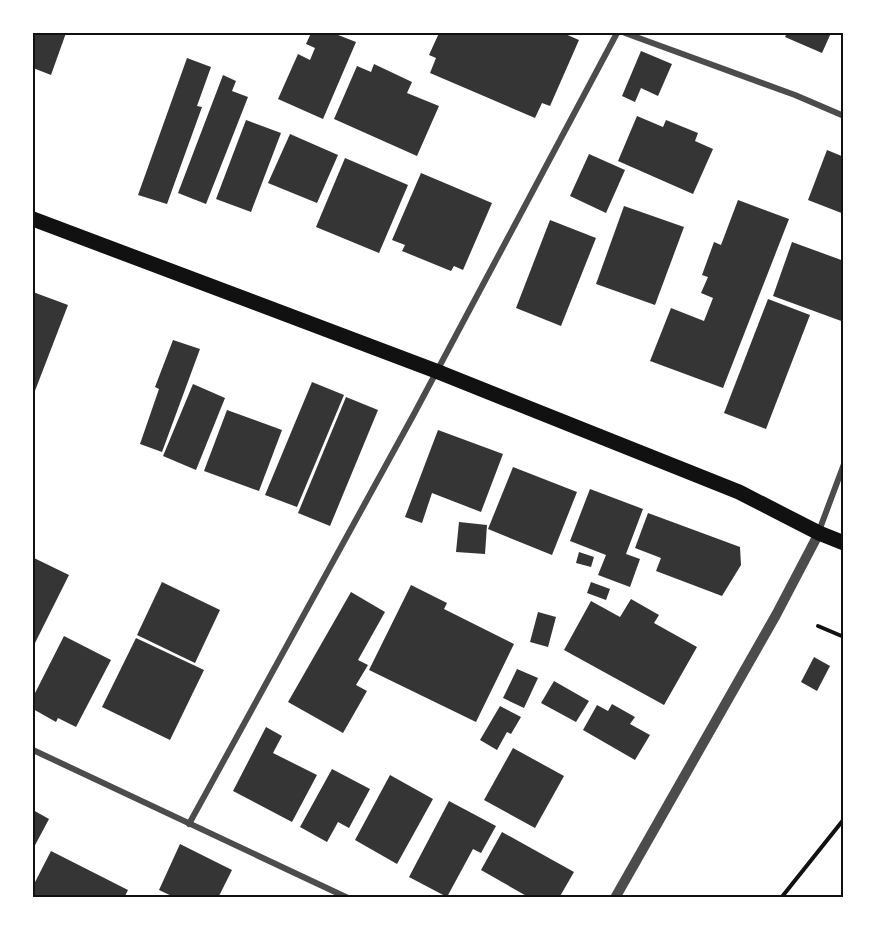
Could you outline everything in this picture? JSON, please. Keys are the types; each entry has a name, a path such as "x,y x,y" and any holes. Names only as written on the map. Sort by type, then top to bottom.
{"main road":[{"path":"33,219 436,372 739,492 819,533 844,543"}],"street":[{"path":"189,824 436,372 617,33"},
{"path":"625,33 795,95 844,116"},
{"path":"615,898 776,615 819,533 844,464"},
{"path":"33,750 348,898"}],"path":[{"path":"818,626 844,637"},
{"path":"781,898 844,819"}],"building":[{"path":"33,33 66,33 51,75 33,68"},
{"path":"311,33 333,33 356,42 323,119 278,99 298,54 310,60 315,48 306,44"},
{"path":"439,33 563,33 579,40 550,106 542,103 535,118 430,73 436,58 429,55"},
{"path":"787,33 831,33 822,53 785,37"},
{"path":"641,51 672,64 658,96 641,88 635,102 622,96"},
{"path":"187,58 211,67 197,106 202,107 167,204 138,195"},
{"path":"374,64 412,82 407,93 439,106 417,156 334,119 357,66 371,72"},
{"path":"223,75 236,81 232,91 248,97 206,204 178,193"},
{"path":"637,116 663,127 666,120 698,133 695,141 713,149 693,194 618,161"},
{"path":"246,120 281,133 251,212 216,199"},
{"path":"290,134 338,155 317,203 268,183"},
{"path":"827,150 844,157 844,214 808,200"},
{"path":"589,154 625,170 606,213 570,196"},
{"path":"345,158 408,185 379,253 316,227"},
{"path":"421,173 492,203 463,270 454,266 451,271 402,251 405,245 392,240"},
{"path":"738,200 789,219 723,388 650,361 671,308 704,321 713,298 701,293 708,277 702,275 714,242 721,245"},
{"path":"624,206 684,227 655,305 596,284"},
{"path":"550,220 596,238 561,326 516,308"},
{"path":"792,242 844,261 844,322 773,296"},
{"path":"33,292 68,305 33,396"},
{"path":"768,299 810,315 766,429 724,413"},
{"path":"173,340 200,349 162,452 140,444 159,389 155,387"},
{"path":"312,382 344,395 297,507 265,495"},
{"path":"193,384 225,398 196,470 163,456"},
{"path":"346,397 378,410 330,526 298,513"},
{"path":"227,410 282,430 259,491 204,471"},
{"path":"438,430 503,454 481,512 432,493 422,523 405,517"},
{"path":"513,467 577,492 552,555 488,529"},
{"path":"590,489 643,509 626,554 640,559 630,587 598,575 606,555 570,541"},
{"path":"648,513 740,547 741,565 722,596 656,571 661,558 635,548"},
{"path":"459,522 487,525 485,554 456,552"},
{"path":"579,552 594,557 591,567 576,563"},
{"path":"34,558 69,575 33,647 33,561"},
{"path":"162,582 220,610 195,663 137,635"},
{"path":"591,582 610,589 606,600 587,593"},
{"path":"411,585 447,603 444,609 514,644 476,722 369,670"},
{"path":"351,592 385,612 358,660 368,665 356,685 367,691 343,733 288,702"},
{"path":"631,599 659,615 654,623 697,647 664,705 564,650 591,601 620,617"},
{"path":"538,612 556,617 548,647 530,642"},
{"path":"64,636 111,660 76,727 58,718 56,722 33,709 33,697"},
{"path":"136,638 204,670 170,740 102,707"},
{"path":"814,657 830,666 817,691 801,682"},
{"path":"517,669 538,678 524,708 503,698"},
{"path":"554,681 589,701 576,722 541,703"},
{"path":"612,704 635,717 630,724 650,735 635,760 583,730 597,705 608,711"},
{"path":"500,706 521,717 511,734 507,732 497,750 480,740"},
{"path":"266,727 282,736 273,753 317,775 292,822 233,791"},
{"path":"513,748 564,776 535,828 484,800"},
{"path":"332,769 370,789 349,828 338,822 327,842 300,827"},
{"path":"390,775 433,799 397,864 355,840"},
{"path":"449,801 496,826 481,853 473,849 447,897 409,877"},
{"path":"33,810 49,819 33,849"},
{"path":"502,832 574,872 559,898 530,898 481,870"},
{"path":"180,844 232,870 218,898 176,898 159,890"},
{"path":"51,851 128,890 124,898 33,898 33,886"}]}
